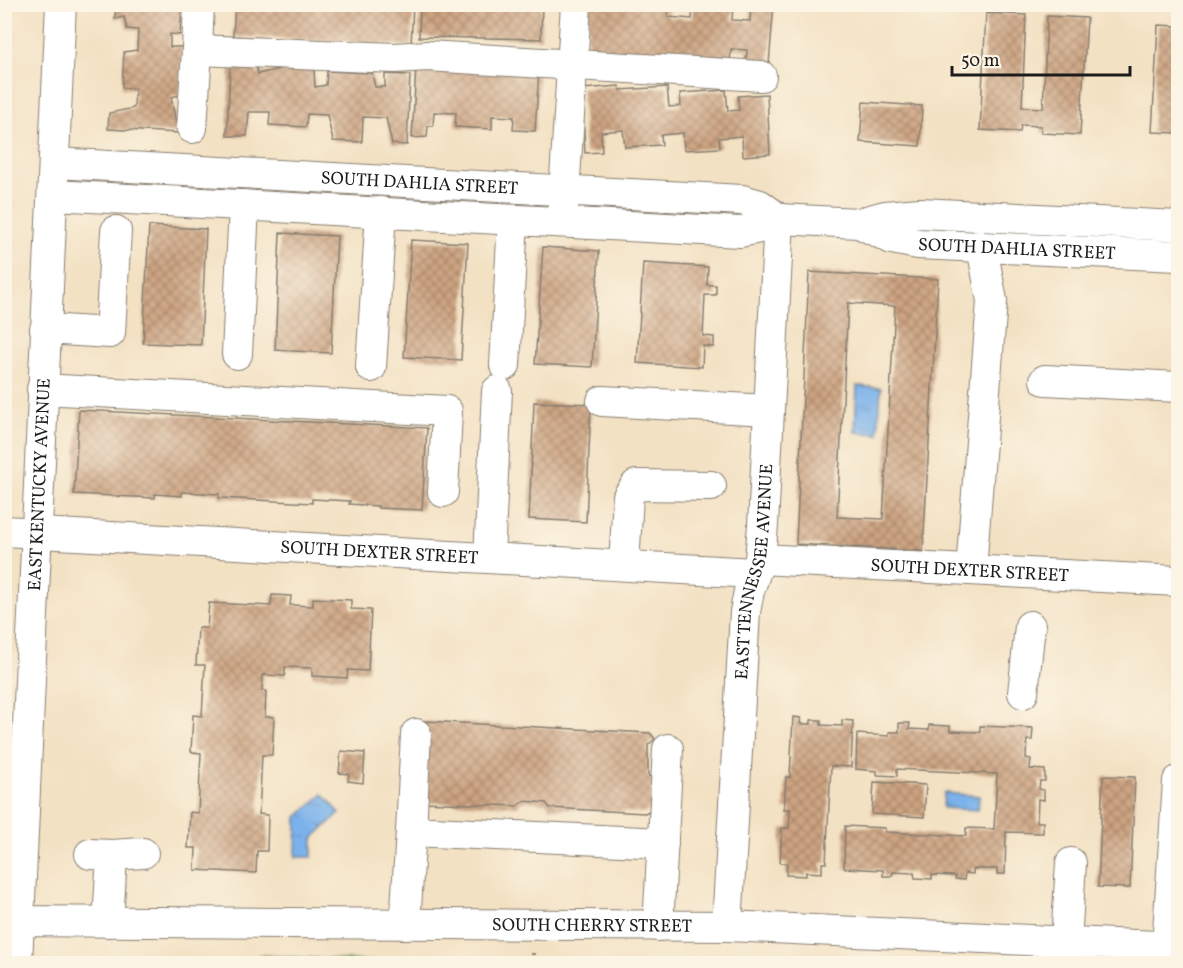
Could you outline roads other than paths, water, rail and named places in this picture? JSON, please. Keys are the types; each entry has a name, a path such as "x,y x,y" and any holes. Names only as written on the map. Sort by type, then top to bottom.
{"street":[{"name":"EAST KENTUCKY AVENUE","path":"17,963 12,921 17,660 35,532 61,4"},
{"path":"192,128 199,4"},
{"path":"562,222 576,4"},
{"path":"197,50 395,58 427,56 761,76"},
{"name":"SOUTH DAHLIA STREET","path":"54,163 742,200 760,205 779,219"},
{"name":"SOUTH DAHLIA STREET","path":"52,195 740,232 765,227 779,219 859,223 885,216 920,213 1179,226"},
{"path":"237,354 244,205"},
{"path":"371,367 381,212"},
{"path":"489,558 513,219"},
{"name":"EAST TENNESSEE AVENUE","path":"728,926 745,612 757,566 769,410 779,219"},
{"name":"SOUTH DAHLIA STREET","path":"859,223 904,242 1179,256"},
{"path":"45,329 110,333 116,231"},
{"path":"971,570 992,301 982,246"},
{"path":"1045,380 1179,387"},
{"path":"42,389 447,411 443,492"},
{"path":"602,401 769,410"},
{"path":"624,565 628,496 636,485 711,486"},
{"name":"SOUTH DEXTER STREET","path":"4,531 624,565 971,570 1179,581"},
{"path":"1023,693 1030,626"},
{"path":"405,924 416,734"},
{"path":"658,926 668,749"},
{"path":"1173,947 1179,781"},
{"path":"411,831 663,843"},
{"path":"108,922 101,855 143,854"},
{"path":"1066,942 1071,864"},
{"name":"SOUTH CHERRY STREET","path":"12,921 728,926 1173,947"}],"water":[{"path":"857,386 881,388 878,434 855,432"},
{"path":"944,793 979,796 978,810 943,808"},
{"path":"323,794 340,813 313,838 312,857 296,857 297,817"}]}
